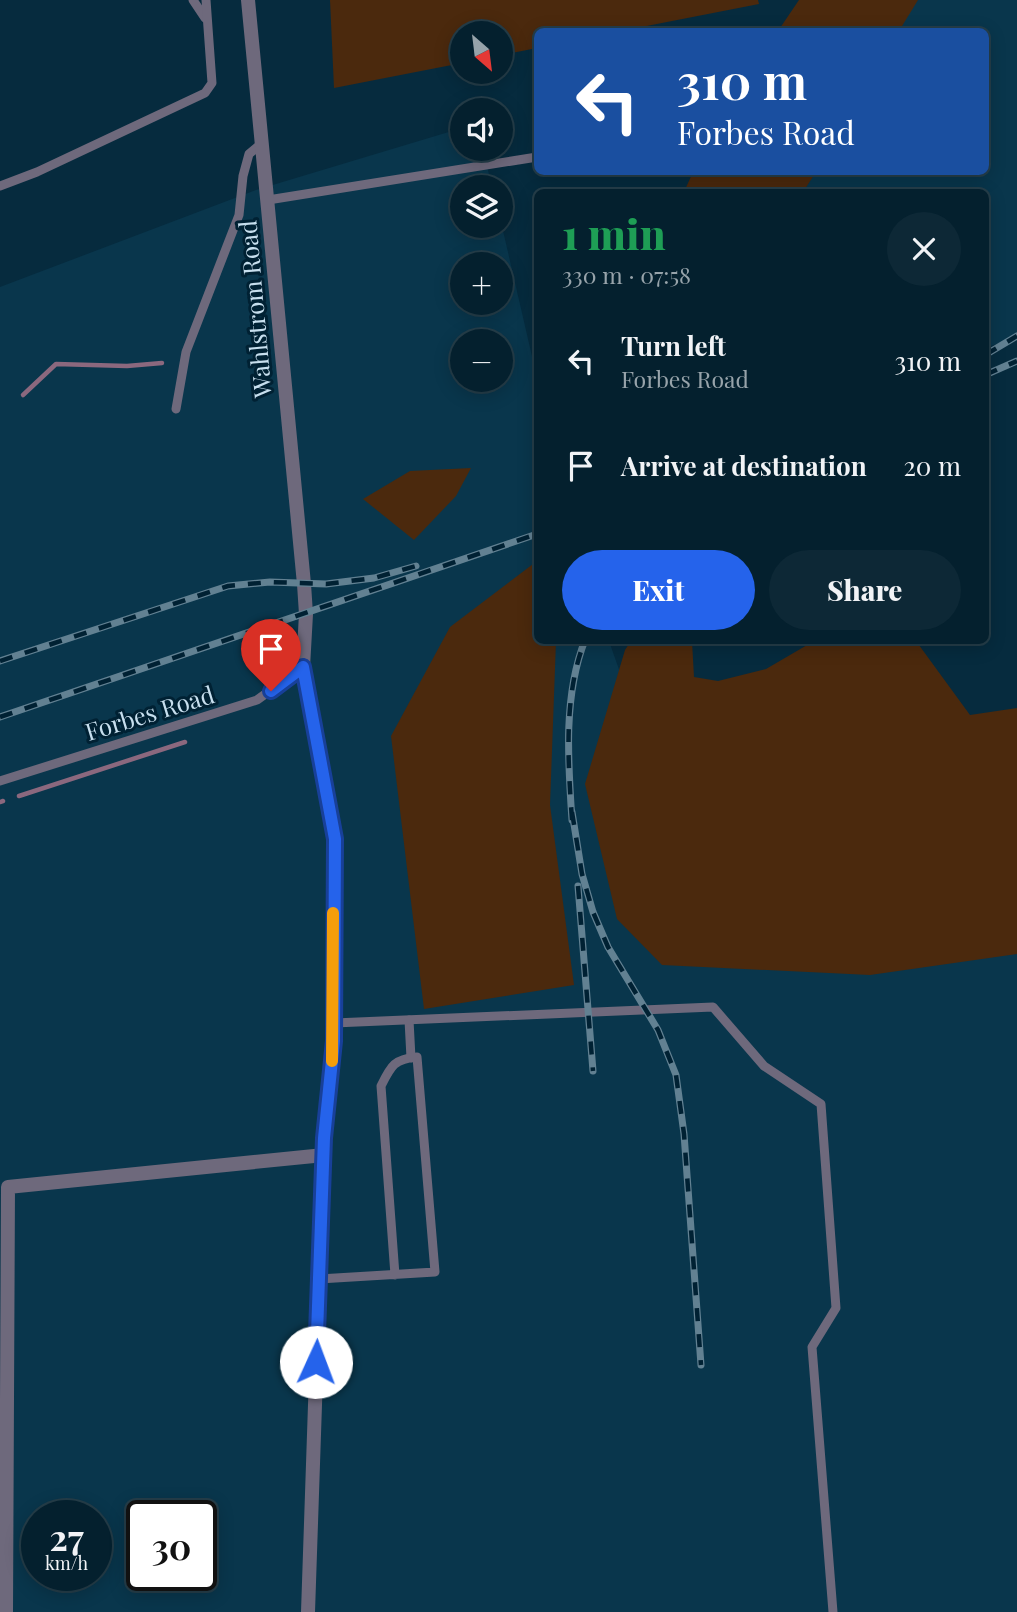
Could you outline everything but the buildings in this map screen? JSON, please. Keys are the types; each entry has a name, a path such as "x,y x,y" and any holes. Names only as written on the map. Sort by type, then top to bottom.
{"street":[{"name":"Wahlstrom Road","path":"248,0 306,614 303,667 335,839 334,1023 324,1155 308,1612"},
{"path":"6,1612 8,1187 324,1155"}],"lane":[{"path":"193,0 205,18"},
{"path":"0,186 37,172 205,93 212,83 205,18 206,0"},
{"path":"176,409 186,352 239,215 243,176 249,154 263,142"},
{"path":"268,200 534,157"},
{"name":"Forbes Road","path":"0,781 257,700 303,667"},
{"path":"334,1023 713,1007 764,1066 821,1104 836,1308 812,1347 833,1612"},
{"path":"408,1020 411,1058"},
{"path":"319,1279 395,1275 435,1272 417,1057 399,1059 392,1064 381,1086 395,1275"}],"shaded area":[{"path":"330,0 758,0 759,4 636,28 534,28 534,49 513,53 513,21 450,21 450,65 334,88"},
{"path":"799,0 918,0 901,28 780,28"},
{"path":"914,0 1017,0 1017,337 989,347 989,189 805,189 813,175 989,175 989,28 898,28"},
{"path":"450,132 450,161 486,161 489,175 450,175 450,238 505,238 508,252 450,252 450,315 513,315 513,274 534,365 534,644 610,644 678,837 1017,882 1017,1612 0,1612 0,287 256,190"},
{"path":"692,175 814,175 805,189 685,189"},
{"path":"471,468 456,496 414,540 363,499 410,471"},
{"path":"534,563 534,644 556,644 550,805 574,985 424,1009 391,736 450,627"},
{"path":"629,644 692,644 694,677 718,681 766,669 809,644 918,644 970,715 1017,708 1017,954 870,975 662,965 617,919 585,784"}],"waterway":[{"path":"23,395 56,364 127,366 162,363"},
{"path":"19,796 185,742"}],"railway":[{"path":"989,353 1017,336"},
{"path":"989,373 1017,361"},
{"path":"0,717 534,535"},
{"path":"0,661 228,586 270,582 326,584 374,578 416,566"},
{"path":"572,820 570,706 584,644"},
{"path":"572,812 582,874 593,912 608,947 658,1030 676,1075 684,1134 701,1365"},
{"path":"578,886 593,1071"}],"slow traffic":[{"path":"332,1061 333,913"}],"route":[{"path":"271,691 303,667 335,839 334,1041 324,1138 316,1362"}]}
